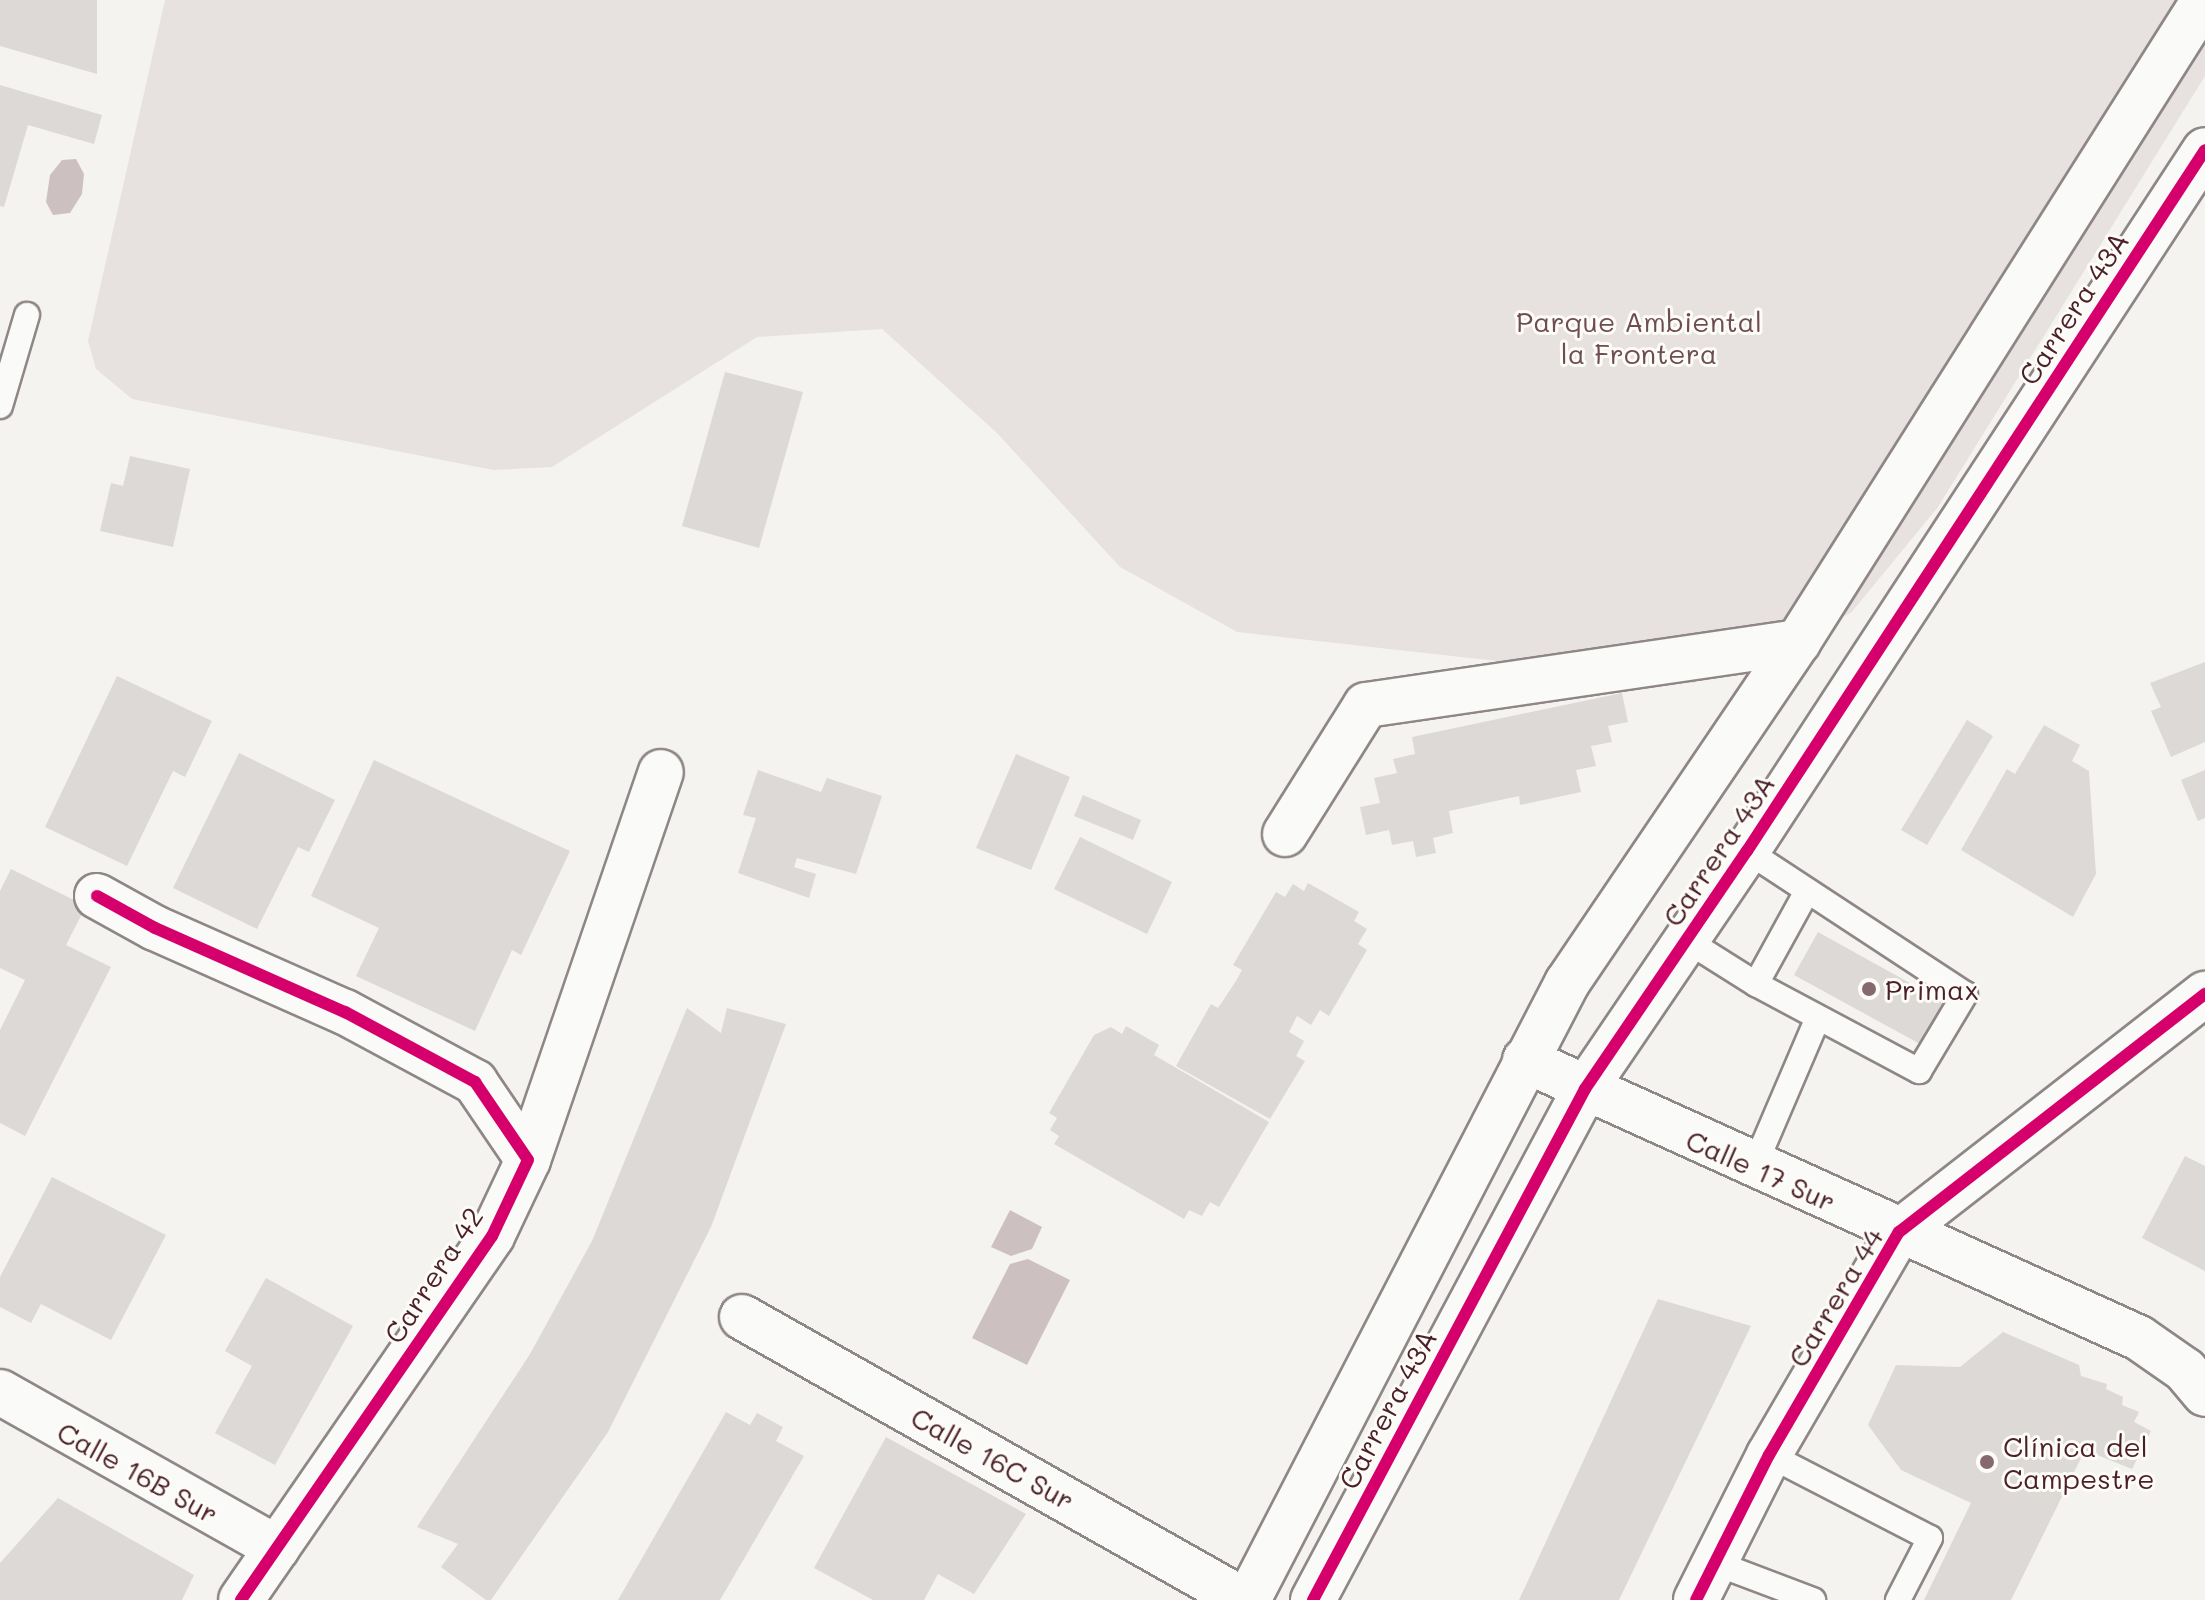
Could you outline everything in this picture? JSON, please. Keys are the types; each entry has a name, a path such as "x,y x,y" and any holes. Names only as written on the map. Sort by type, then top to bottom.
{"street":[{"name":"Carrera 43A","path":"1246,1600 1567,983 1798,642 2204,0"},
{"name":"Carrera 43A","path":"1313,1600 1585,1089 1747,851 2205,150"},
{"path":"1285,834 1366,705 1798,642"},
{"name":"Carrera 42","path":"241,1600 492,1236 528,1160 661,772"},
{"path":"97,896 155,928 345,1012 475,1082 528,1160"},
{"name":"Carrera 44","path":"1705,1581 1769,1455 1899,1232 2205,994"},
{"name":"Calle 17 Sur","path":"1525,1060 1754,1167 2139,1338 2185,1370 2205,1394"},
{"name":"Calle 16C Sur","path":"742,1317 1246,1600"},
{"name":"Calle 16B Sur","path":"0,1392 59,1429 277,1548"}],"lane":[{"path":"0,406 27,315"},
{"path":"1686,940 1756,984 1919,1071 1965,994 1806,893 1747,851"},
{"path":"1756,984 1806,893"},
{"path":"1754,1167 1818,1018"},
{"path":"1769,1455 1930,1538 1898,1600"},
{"path":"1705,1581 1813,1600"}],"green space":[{"name":"Parque Ambiental la Frontera","path":"165,0 2205,0 2205,76 1938,507 1851,613 1693,683 1237,632 1120,567 997,433 882,329 757,337 552,467 493,470 132,399 96,369 88,341"}],"shaded area":[{"path":"76,159 84,174 82,194 70,213 53,215 46,202 50,175 62,160"},
{"path":"1010,1210 1042,1227 1032,1249 1011,1256 991,1247"},
{"path":"1028,1259 1070,1280 1027,1365 972,1338 1010,1264"}],"building":[{"path":"0,0 97,0 97,74 0,46"},
{"path":"0,85 102,115 94,144 28,125 4,207 0,206"},
{"path":"725,372 803,392 759,548 682,526"},
{"path":"130,456 190,469 173,547 100,531 111,483 123,486"},
{"path":"2205,662 2205,742 2171,757 2151,711 2161,707 2150,683"},
{"path":"117,676 212,721 185,777 173,771 127,866 45,827"},
{"path":"1622,693 1628,722 1608,726 1612,742 1591,746 1596,766 1576,770 1581,792 1520,805 1519,796 1449,811 1453,833 1433,838 1436,853 1416,857 1413,841 1392,845 1389,830 1366,835 1360,807 1380,803 1374,778 1397,773 1393,759 1415,754 1412,737"},
{"path":"1967,720 1993,736 1927,845 1901,830"},
{"path":"2044,725 2080,745 2072,761 2089,771 2096,874 2073,917 1961,850 2007,769 2015,774"},
{"path":"239,753 335,800 309,852 298,847 257,929 173,888"},
{"path":"1016,754 1070,777 1031,870 976,848"},
{"path":"374,760 570,851 521,955 512,950 475,1031 356,976 379,928 311,896"},
{"path":"758,770 821,792 827,778 882,796 856,874 797,858 794,867 816,874 809,898 738,873 756,818 743,815"},
{"path":"2205,770 2205,818 2198,821 2181,780"},
{"path":"1083,795 1141,820 1133,840 1074,816"},
{"path":"1080,837 1172,882 1147,934 1054,889"},
{"path":"11,869 86,906 66,945 111,967 25,1136 0,1123 0,1030 25,980 0,968 0,891"},
{"path":"1308,883 1359,912 1354,921 1367,929 1358,944 1367,950 1329,1016 1320,1010 1311,1025 1297,1016 1289,1032 1304,1041 1296,1056 1305,1061 1270,1119 1176,1066 1211,1004 1218,1008 1236,981 1242,970 1233,965 1276,892 1285,897 1293,884 1304,891"},
{"name":"Primax","path":"1818,932 1944,1002 1920,1044 1794,975"},
{"path":"687,1008 721,1033 727,1008 786,1024 711,1227 608,1432 491,1600 486,1600 441,1567 458,1544 417,1527 530,1354 592,1241"},
{"path":"1126,1026 1159,1045 1154,1055 1269,1122 1219,1207 1210,1202 1202,1216 1189,1210 1184,1219 1054,1144 1059,1136 1050,1130 1057,1118 1049,1113 1094,1035 1111,1027 1122,1034"},
{"path":"2185,1156 2205,1166 2205,1271 2142,1238"},
{"path":"52,1177 166,1235 111,1340 41,1304 31,1323 0,1307 0,1277"},
{"path":"266,1278 353,1326 275,1465 215,1433 252,1366 225,1351"},
{"path":"1658,1299 1751,1326 1619,1600 1519,1600"},
{"name":"Clínica del Campestre","path":"2003,1332 2079,1365 2081,1376 2107,1384 2106,1389 2123,1397 2122,1405 2139,1412 2134,1422 2151,1431 2132,1469 2085,1450 2011,1600 1924,1600 1971,1503 1901,1470 1868,1425 1896,1365 1960,1367"},
{"path":"726,1412 750,1425 757,1413 783,1427 776,1441 804,1456 720,1600 618,1600"},
{"path":"886,1437 1026,1514 974,1594 938,1574 924,1600 873,1600 814,1568"},
{"path":"58,1498 194,1575 182,1600 0,1600 0,1563"}],"cycle path":[{"path":"1313,1600 1585,1089 1747,851 2205,150"},
{"path":"97,896 155,928 345,1012 475,1082 528,1160 492,1236 241,1600"},
{"path":"1696,1600 1769,1455 1899,1232 2205,994"}],"place":[{"name":"Primax","path":"1869,989"},
{"name":"Clínica del Campestre","path":"1987,1462"}]}
